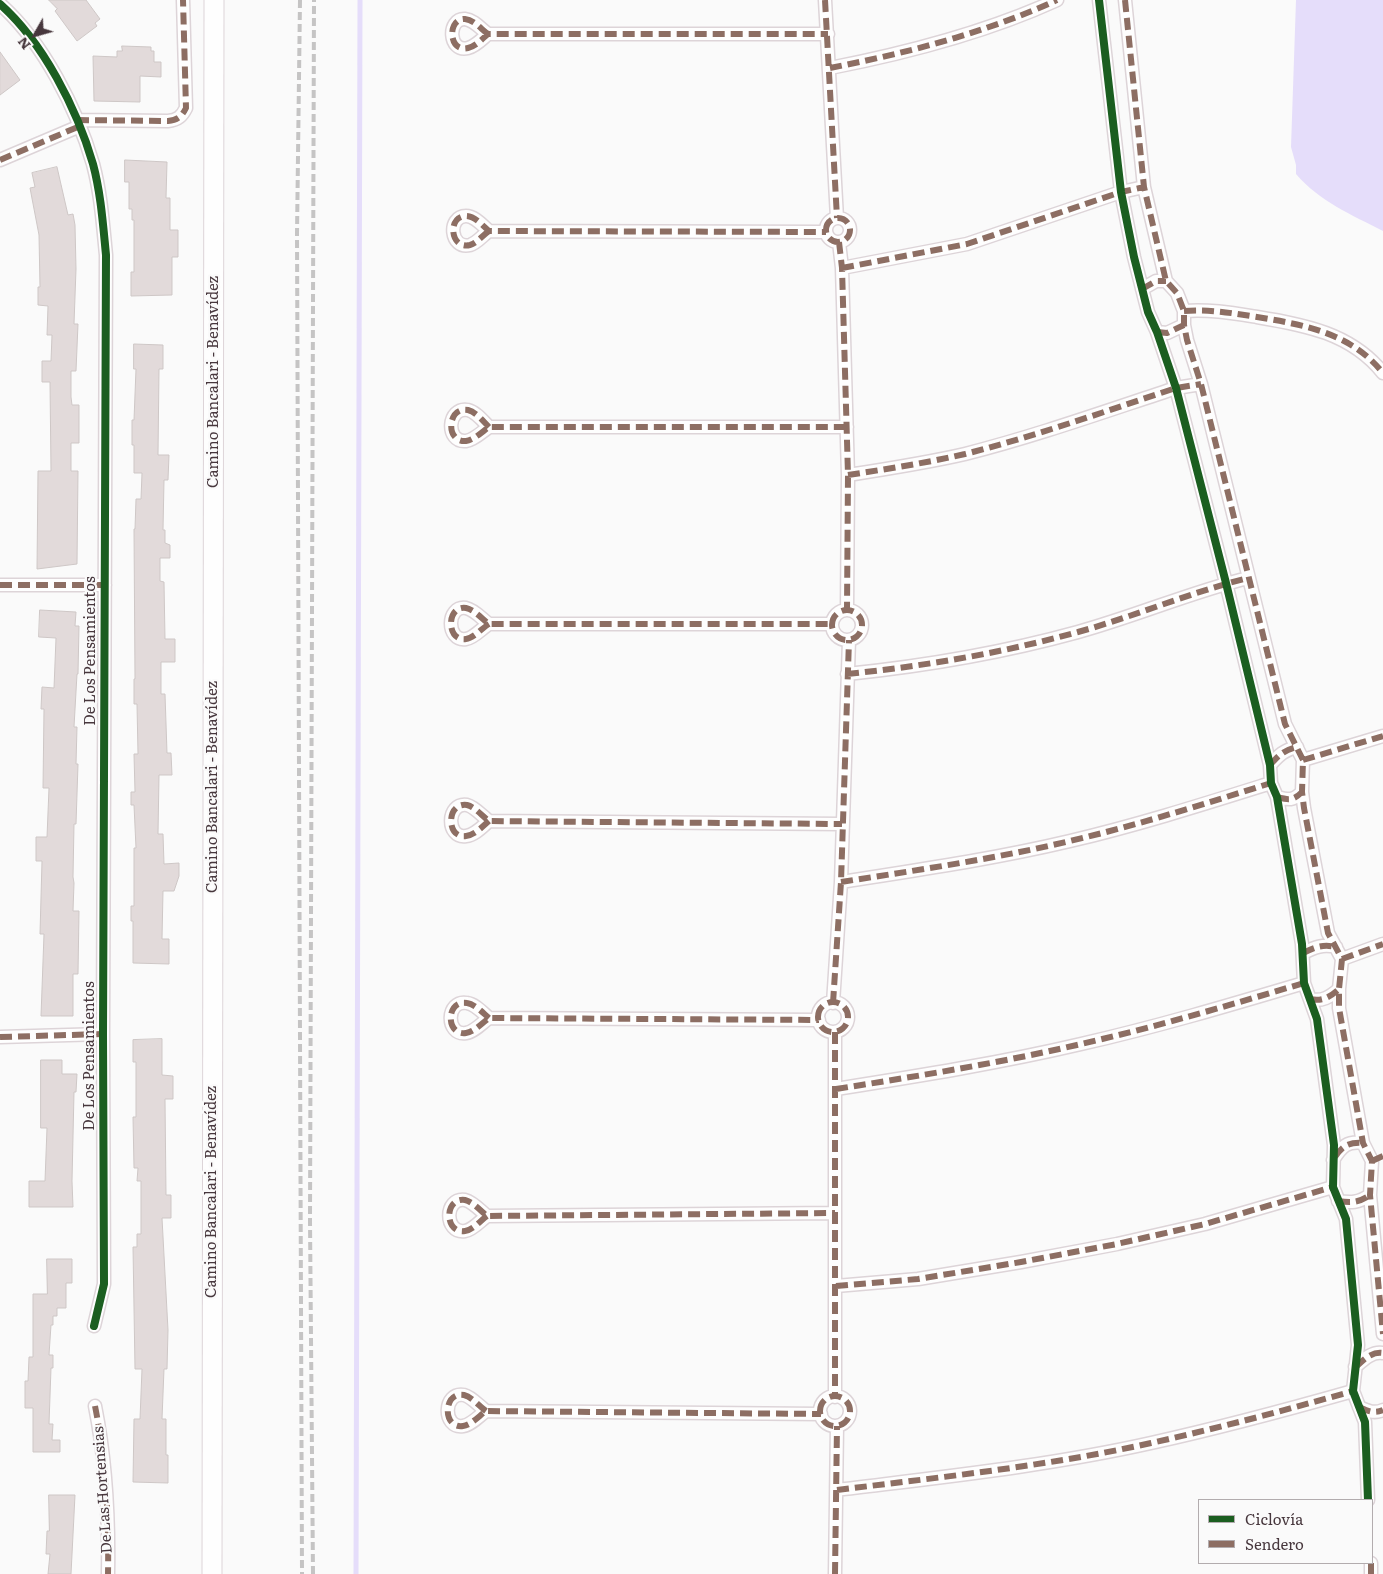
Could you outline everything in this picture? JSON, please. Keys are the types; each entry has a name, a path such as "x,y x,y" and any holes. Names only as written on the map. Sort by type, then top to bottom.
{"main road":[{"name":"Camino Bancalari - Benavídez","path":"212,1574 214,0"}],"street":[{"path":"0,160 78,123 168,122 176,120 183,114 186,108 183,0"},
{"path":"825,0 837,218"},
{"path":"830,68 904,52 1007,21 1057,0"},
{"path":"1099,0 1121,192 1142,289 1148,312 1157,332 1176,388 1270,765 1271,783 1277,797 1303,953 1304,983 1317,1019 1334,1145 1333,1187 1346,1219 1358,1345 1353,1391 1365,1422 1368,1499"},
{"path":"1125,0 1144,187 1166,281 1177,294 1184,311 1184,326 1187,340 1201,384 1285,724 1302,760 1302,792 1328,933 1342,959 1339,1008 1363,1143 1377,1159 1370,1195 1383,1334"},
{"name":"De Los Pensamientos","path":"0,4 29,37 50,68 78,123 93,165 106,255 104,1284 94,1326"},
{"path":"488,34 828,34"},
{"path":"842,268 967,244 1121,192 1144,187"},
{"path":"837,218 847,223 849,230 847,237 839,242 829,238 826,232 829,222 837,218"},
{"path":"490,231 826,232"},
{"path":"839,242 842,268 847,427 847,610"},
{"path":"1142,289 1156,281 1166,281"},
{"path":"1184,311 1203,309 1234,313 1292,323 1324,331 1345,341 1364,354 1383,373"},
{"path":"1157,332 1167,333 1184,326"},
{"path":"848,475 911,465 972,452 1176,388 1201,384"},
{"path":"489,427 847,427"},
{"path":"847,674 909,667 1028,645 1130,616 1226,583 1248,578"},
{"path":"0,585 106,585"},
{"path":"847,610 859,616 862,625 859,634 849,640 837,636 832,624 836,615 847,610"},
{"path":"489,624 832,624"},
{"path":"833,1003 841,882 849,640"},
{"path":"1302,760 1383,736"},
{"path":"1270,765 1286,749 1297,747"},
{"path":"841,882 984,859 1070,841 1173,813 1271,783"},
{"path":"1277,797 1289,800 1296,798 1302,792"},
{"path":"489,821 842,824"},
{"path":"1303,953 1325,944 1336,947"},
{"path":"1342,959 1383,944"},
{"path":"836,1089 963,1069 1081,1044 1184,1018 1304,983"},
{"path":"1310,1000 1317,1001 1329,998 1339,989"},
{"path":"829,1003 833,1003 842,1005 848,1017 846,1026 835,1032 827,1031 823,1028 819,1020 822,1008 829,1003"},
{"path":"489,1018 819,1020"},
{"path":"835,1032 835,1396"},
{"path":"0,1037 103,1034"},
{"path":"1333,1160 1345,1145 1353,1142 1363,1143"},
{"path":"836,1286 918,1279 1108,1246 1205,1224 1333,1187"},
{"path":"1338,1201 1352,1203 1361,1201 1370,1195"},
{"path":"487,1216 835,1214"},
{"path":"1356,1368 1368,1357 1378,1352 1383,1354"},
{"path":"837,1490 992,1471 1150,1443 1257,1418 1353,1391"},
{"path":"835,1396 847,1402 850,1411 847,1420 837,1426 829,1425 825,1422 821,1414 824,1402 835,1396"},
{"name":"De Las Hortensias","path":"95,1406 101,1435 106,1502 108,1574"},
{"path":"1359,1407 1370,1412 1383,1410"},
{"path":"486,1411 821,1414"},
{"path":"835,1574 837,1426"}],"shaded area":[{"path":"1296,0 1383,0 1383,231 1325,200 1296,174 1296,165 1291,147"}],"building":[{"path":"49,0 86,0 100,19 95,23 97,26 77,41 55,11 57,9"},
{"path":"122,46 151,47 151,51 154,51 154,62 161,62 161,77 140,76 140,102 94,101 93,56 117,57 117,51 122,51"},
{"path":"0,52 20,80 0,95"},
{"path":"125,160 167,162 166,198 170,198 170,230 178,230 178,257 172,257 172,295 131,296 131,272 134,272 134,220 132,220 132,209 129,209 129,182 125,182"},
{"path":"57,167 68,215 73,214 75,225 74,324 78,324 76,371 71,371 71,397 72,405 79,405 79,443 71,443 71,471 78,471 77,564 37,569 38,471 51,471 50,382 42,382 42,361 51,361 52,335 47,335 48,306 38,305 38,287 40,287 39,235 30,188 35,187 32,173"},
{"path":"134,344 163,345 163,369 159,369 158,455 169,455 168,480 164,480 163,530 165,530 165,543 170,545 170,558 160,558 160,581 164,582 165,639 175,639 175,662 161,662 161,694 165,694 167,753 171,753 172,775 159,775 158,834 163,834 164,864 179,863 179,876 174,891 163,891 162,939 169,939 169,964 133,963 131,906 134,906 134,848 136,848 134,805 131,805 131,792 135,792 134,754 138,754 137,704 134,704 134,529 136,499 141,499 142,473 134,473 134,445 132,445 136,369 134,369"},
{"path":"40,610 76,612 75,626 79,626 74,727 77,727 76,764 78,764 76,824 74,824 73,911 79,911 78,974 73,974 73,1016 41,1016 44,934 40,934 42,861 36,861 36,837 47,837 49,788 43,788 44,709 41,709 42,687 54,688 56,638 39,637"},
{"path":"162,1039 162,1075 173,1076 173,1099 165,1099 166,1195 171,1195 171,1218 162,1218 168,1330 167,1369 164,1369 162,1419 166,1419 168,1483 133,1482 134,1419 140,1419 142,1369 135,1369 133,1247 137,1247 137,1234 141,1234 141,1181 137,1181 138,1168 134,1168 133,1117 136,1117 136,1062 133,1062 133,1040"},
{"path":"41,1060 62,1060 62,1074 77,1074 76,1092 74,1092 73,1207 29,1207 29,1181 45,1181 47,1128 41,1128"},
{"path":"47,1259 72,1259 72,1283 66,1283 66,1308 57,1308 57,1316 53,1316 49,1355 53,1355 53,1368 51,1368 49,1424 53,1424 52,1440 60,1440 60,1452 33,1452 33,1408 25,1408 25,1381 28,1381 29,1357 33,1357 33,1294 47,1294"},
{"path":"49,1495 75,1495 71,1574 48,1574 50,1554 46,1554 47,1531 49,1531"}],"waterway":[{"path":"356,1574 360,0"}],"railway":[{"path":"300,0 297,234 302,1574"},
{"path":"313,1574 310,1220 314,0"}],"marked path":[{"path":"77,120 168,121 177,119 181,115 186,108 183,0"},
{"path":"825,0 837,218"},
{"path":"830,68 888,56 945,41 1030,12 1057,0"},
{"path":"1125,0 1144,187 1166,281 1177,293 1184,311 1187,340 1201,384 1285,724 1303,760 1302,792 1304,808 1328,933 1342,959 1339,1008 1363,1143 1372,1161 1370,1195 1383,1334"},
{"path":"488,34 474,23 465,19 459,20 455,24 452,35 457,45 461,48 468,48 474,46 488,34 828,34"},
{"path":"0,160 80,126"},
{"path":"842,268 967,244 1121,192 1144,187"},
{"path":"489,231 478,241 470,245 458,243 453,232 456,221 460,217 466,216 476,219 489,231 826,232"},
{"path":"838,218 846,222 850,230 846,238 838,242 830,238 826,230 830,222 838,218"},
{"path":"839,242 842,268 848,475 847,610"},
{"path":"1142,289 1156,281 1166,281"},
{"path":"1184,311 1230,313 1310,328 1326,333 1357,348 1383,373"},
{"path":"1157,332 1167,333 1184,325"},
{"path":"848,475 965,454 1045,431 1176,388 1201,384"},
{"path":"489,427 477,415 468,410 461,410 456,413 451,425 454,436 459,440 466,441 489,427 847,427"},
{"path":"847,674 963,658 1049,640 1100,626 1206,590 1248,578"},
{"path":"0,585 105,585"},
{"path":"489,624 475,635 466,639 455,635 451,624 455,612 466,608 489,624 832,624"},
{"path":"847,610 853,611 861,619 862,625 861,631 853,639 847,640 841,639 833,631 832,625 833,619 841,611 847,610"},
{"path":"833,1003 841,882 849,640"},
{"path":"1303,760 1383,736"},
{"path":"1270,765 1282,753 1297,747"},
{"path":"841,882 984,859 1070,841 1146,821 1271,783"},
{"path":"1277,797 1291,799 1302,792"},
{"path":"489,821 476,832 466,836 455,832 451,821 455,809 467,805 489,821 842,824"},
{"path":"1342,959 1383,944"},
{"path":"1303,953 1319,947 1336,947"},
{"path":"836,1089 1051,1051 1165,1023 1304,983"},
{"path":"1310,999 1326,998 1339,989"},
{"path":"833,1002 839,1003 847,1011 848,1017 847,1023 839,1031 833,1032 827,1031 819,1023 818,1017 819,1011 827,1003 833,1002"},
{"path":"489,1018 476,1007 467,1003 460,1003 455,1006 451,1018 454,1029 466,1033 475,1029 489,1018 819,1020"},
{"path":"835,1032 835,1397"},
{"path":"0,1037 103,1034"},
{"path":"1335,1157 1346,1145 1363,1143"},
{"path":"1372,1161 1383,1156"},
{"path":"836,1286 918,1279 1117,1244 1205,1224 1333,1187"},
{"path":"1338,1201 1354,1202 1370,1195"},
{"path":"487,1216 474,1227 465,1231 453,1227 449,1216 453,1204 465,1200 487,1216 835,1213"},
{"path":"1356,1367 1371,1355 1383,1353"},
{"path":"837,1490 995,1470 1112,1451 1227,1425 1353,1391"},
{"path":"486,1411 464,1395 457,1395 452,1399 448,1410 451,1422 463,1426 472,1422 486,1411 821,1414"},
{"path":"835,1396 841,1397 849,1405 850,1411 849,1417 841,1425 835,1426 829,1425 821,1417 820,1411 821,1405 829,1397 835,1396"},
{"path":"95,1406 106,1490 108,1574"},
{"path":"1359,1407 1374,1412 1383,1410"},
{"path":"835,1574 837,1426"},
{"path":"1371,1564 1371,1574"}],"cycle path":[{"path":"1099,0 1121,192 1134,257 1148,312 1157,332 1176,388 1270,765 1271,783 1277,797 1302,944 1304,983 1317,1019 1334,1145 1333,1187 1346,1219 1358,1345 1353,1391 1365,1422 1368,1499"},
{"path":"0,4 16,20 44,57 57,78 78,121 96,175 106,255 104,1284 94,1326"}]}
